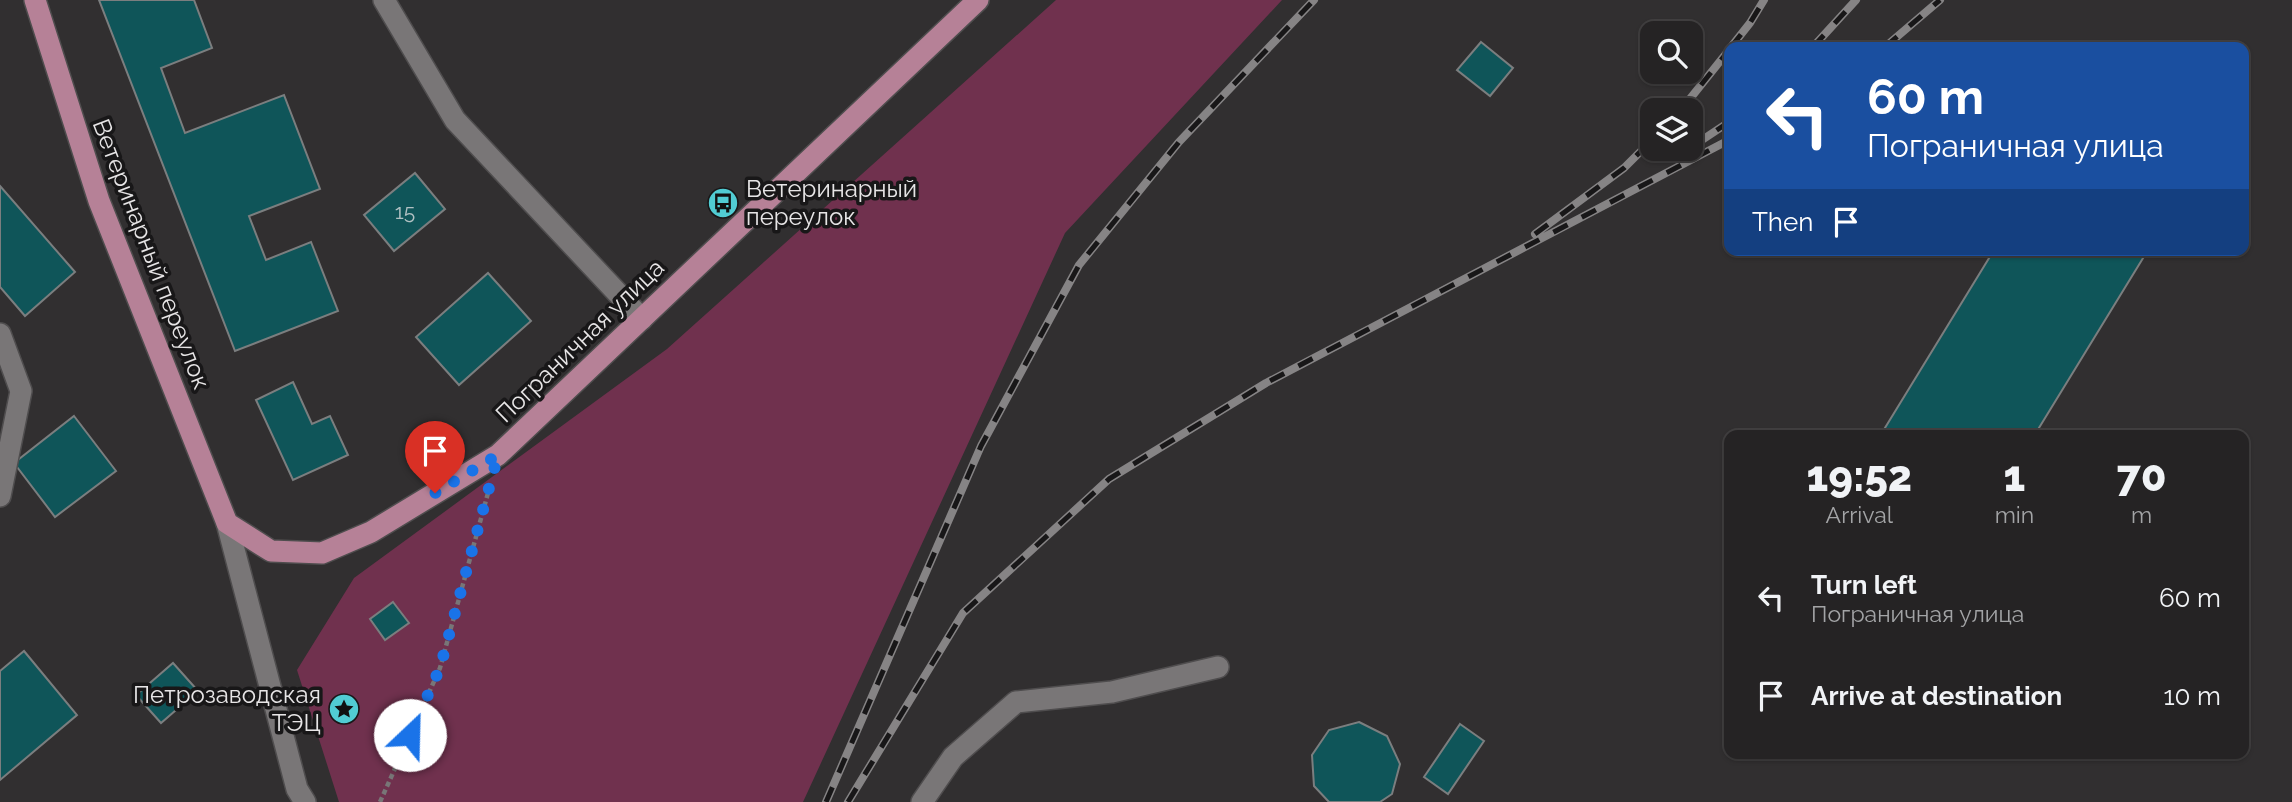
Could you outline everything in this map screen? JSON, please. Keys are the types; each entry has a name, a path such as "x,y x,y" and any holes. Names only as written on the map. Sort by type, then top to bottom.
{"main road":[{"name":"Ветеринарный переулок","path":"35,0 99,201 227,523"},
{"name":"Пограничная улица","path":"227,523 271,551 322,553 372,532 498,455 978,0"}],"street":[{"path":"384,0 456,120 642,319"},
{"path":"0,334 21,391 0,496"},
{"path":"227,523 297,789 305,802"},
{"path":"922,802 953,757 1016,702 1112,692 1218,667"}],"path":[{"path":"380,802 440,668 498,455"}],"shaded area":[{"path":"1056,0 1282,0 1065,233 803,802 339,802 297,670 354,578 667,349"}],"building":[{"path":"99,0 194,0 212,48 161,68 185,133 284,95 320,189 249,216 266,260 311,242 338,311 235,351"},
{"path":"1481,42 1513,68 1490,96 1457,70"},
{"path":"415,173 445,209 394,251 364,215"},
{"path":"0,186 75,272 25,316 0,287"},
{"path":"1990,256 2144,256 2038,430 1884,430"},
{"path":"488,273 531,321 459,385 416,337"},
{"path":"293,382 312,424 330,416 348,455 293,480 256,400"},
{"path":"74,416 116,471 55,517 14,463"},
{"path":"393,602 409,623 385,640 370,619"},
{"path":"24,651 77,715 0,780 0,671"},
{"path":"173,663 198,691 161,723 136,695"},
{"path":"1359,722 1387,736 1400,764 1392,794 1380,802 1329,802 1314,786 1312,755 1329,730"},
{"path":"1460,724 1484,741 1448,794 1424,777"}],"railway":[{"path":"826,802 981,446 1079,265 1179,142 1314,0"},
{"path":"1735,42 1764,0"},
{"path":"1818,42 1856,0"},
{"path":"1891,42 1940,0"},
{"path":"1691,98 1724,56"},
{"path":"1703,139 1724,125"},
{"path":"848,802 963,613 1109,479 1266,383 1724,143"},
{"path":"1535,234 1624,168 1640,152"}],"place":[{"name":"Ветеринарный переулок","path":"723,203"},
{"name":"Петрозаводская ТЭЦ","path":"344,709"}],"route":[{"path":"410,735 440,668 498,455 435,493"}]}
